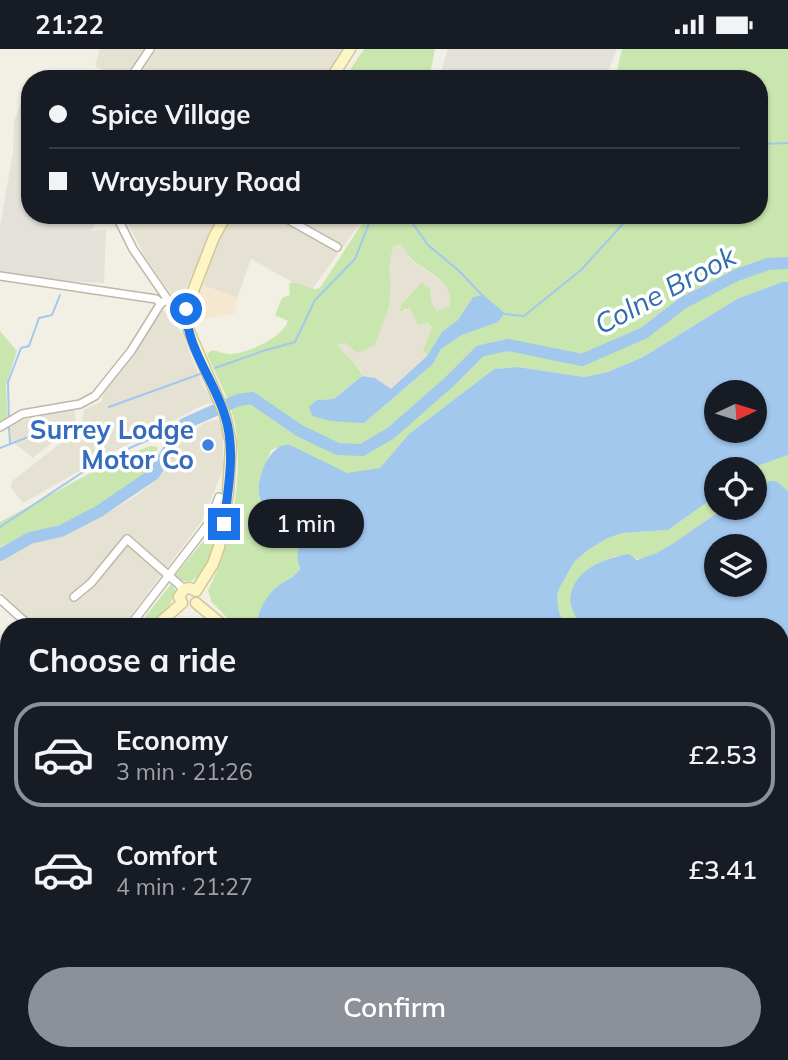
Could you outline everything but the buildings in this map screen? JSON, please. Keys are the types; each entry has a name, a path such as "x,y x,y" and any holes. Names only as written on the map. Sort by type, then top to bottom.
{"main road":[{"path":"337,70 350,49"},
{"path":"196,591 213,564 224,524 231,454 225,415 189,331 186,309 221,224"},
{"path":"184,589 196,591 198,597 195,603 190,606 182,603 180,594 184,589"},
{"path":"165,618 182,603"},
{"path":"195,603 214,618"}],"street":[{"path":"136,70 150,49"},
{"path":"120,224 165,301"},
{"path":"296,224 337,247"},
{"path":"0,276 156,299 186,309"},
{"path":"0,427 22,414 80,404 95,396 131,351 165,301"},
{"path":"136,618 209,523 219,498"},
{"path":"74,597 91,583 127,539 184,589"},
{"path":"0,599 21,618"}],"shaded area":[{"path":"100,49 148,49 134,70 102,70 95,66"},
{"path":"156,49 345,49 330,70 141,70"},
{"path":"448,49 617,49 609,70 442,70"},
{"path":"21,104 21,224 95,224 91,231 106,229 104,283 0,272 0,226 13,153 14,120"},
{"path":"128,224 217,224 180,300 175,300 146,258"},
{"path":"226,224 360,224 310,292 251,259 237,298 203,285 220,234"},
{"path":"400,244 406,248 410,259 447,285 451,297 450,306 437,311 432,303 430,289 416,288 410,298 401,305 404,311 410,308 432,327 423,350 427,356 391,390 375,378 362,376 360,369 347,359 336,345 346,343 391,284 389,269 393,246"},
{"path":"203,285 237,298 236,313 200,320 196,318 195,300"},
{"path":"162,310 182,333 203,385 214,403 205,404 23,503 11,488 11,482 80,428 84,410 102,401 103,394 140,343 157,311"},
{"path":"74,408 76,423 33,458 10,440 11,423"},
{"path":"218,419 223,430 223,470 202,521 129,618 29,618 0,591 0,558 18,547 94,521 136,496 157,479 164,463 179,443 204,423"}],"green space":[{"path":"364,49 435,49 430,70 350,70"},
{"path":"622,49 788,49 788,282 737,299 643,357 608,372 584,377 518,367 494,369 409,434 380,468 347,473 328,467 292,448 271,450 263,470 259,499 285,521 311,531 310,536 297,574 291,577 258,618 227,618 211,601 208,590 229,533 236,490 238,449 232,411 207,354 212,350 236,353 263,344 279,333 288,321 275,315 282,298 290,295 289,284 292,282 320,288 362,224 768,224 768,70 617,70","holes":["400,244 412,259 445,285 450,298 450,306 437,311 432,303 430,289 422,282 401,305 400,311 410,308 418,325 428,323 432,327 423,350 427,356 442,332 458,321 473,297 482,295 504,314 497,322 462,335 441,349 433,364 364,423 316,400 334,399 362,376 337,345 346,343 357,353 375,345 389,306 389,269 393,246"]},
{"path":"0,331 17,351 6,385 8,423 0,427"},
{"path":"150,446 158,447 149,470 134,487 81,518 0,547 0,522 107,464"},
{"path":"788,455 788,491 774,482 767,483 767,463"},
{"path":"704,504 704,520 707,520 665,549 644,558 614,557 588,570 575,583 573,590 573,606 577,618 562,618 557,596 574,562 606,539 622,533 668,530"},
{"path":"220,529 211,557 200,575 184,581 174,577 210,533"},
{"path":"172,583 176,592 163,616 145,617"}],"water":[{"path":"788,282 788,455 767,463 767,457 704,457 704,504 668,530 622,533 588,550 574,562 559,589 557,596 562,618 258,618 268,597 300,568 298,551 311,531 274,514 260,499 263,469 274,451 281,446 290,445 347,473 380,468 409,434 494,369 518,367 584,377 608,372 643,357 737,299"},
{"path":"482,295 504,314 498,322 462,335 441,349 433,364 364,423 330,421 312,416 309,407 317,400 334,399 362,376 375,378 391,389 427,356 442,332 458,320 473,297"},
{"path":"776,481 788,491 788,618 576,618 571,594 574,585 586,571 602,561 629,554 637,560 674,543 707,520 767,520 767,483"}],"waterway":[{"path":"768,144 788,143"},
{"path":"215,368 295,342 315,300 355,259 369,224"},
{"path":"413,224 428,245 504,314 524,316 581,270 623,224"},
{"name":"Colne Brook","path":"0,555 30,538 61,531 98,512 154,474 184,424 238,400 252,398 300,431 338,449 362,450 391,433 480,351 508,345 582,360 644,333 683,303 737,275 768,264 788,263"},
{"path":"9,420 8,382 21,348 29,346 39,318 52,315 60,295"},
{"path":"109,407 200,374"},
{"path":"0,448 61,424"},
{"path":"0,527 98,462 184,424"},
{"path":"9,426 10,443"}],"place":[{"name":"Surrey Lodge Motor Co","path":"208,445"}],"route":[{"path":"186,309 189,331 217,394 229,431 231,454 224,524"}]}
